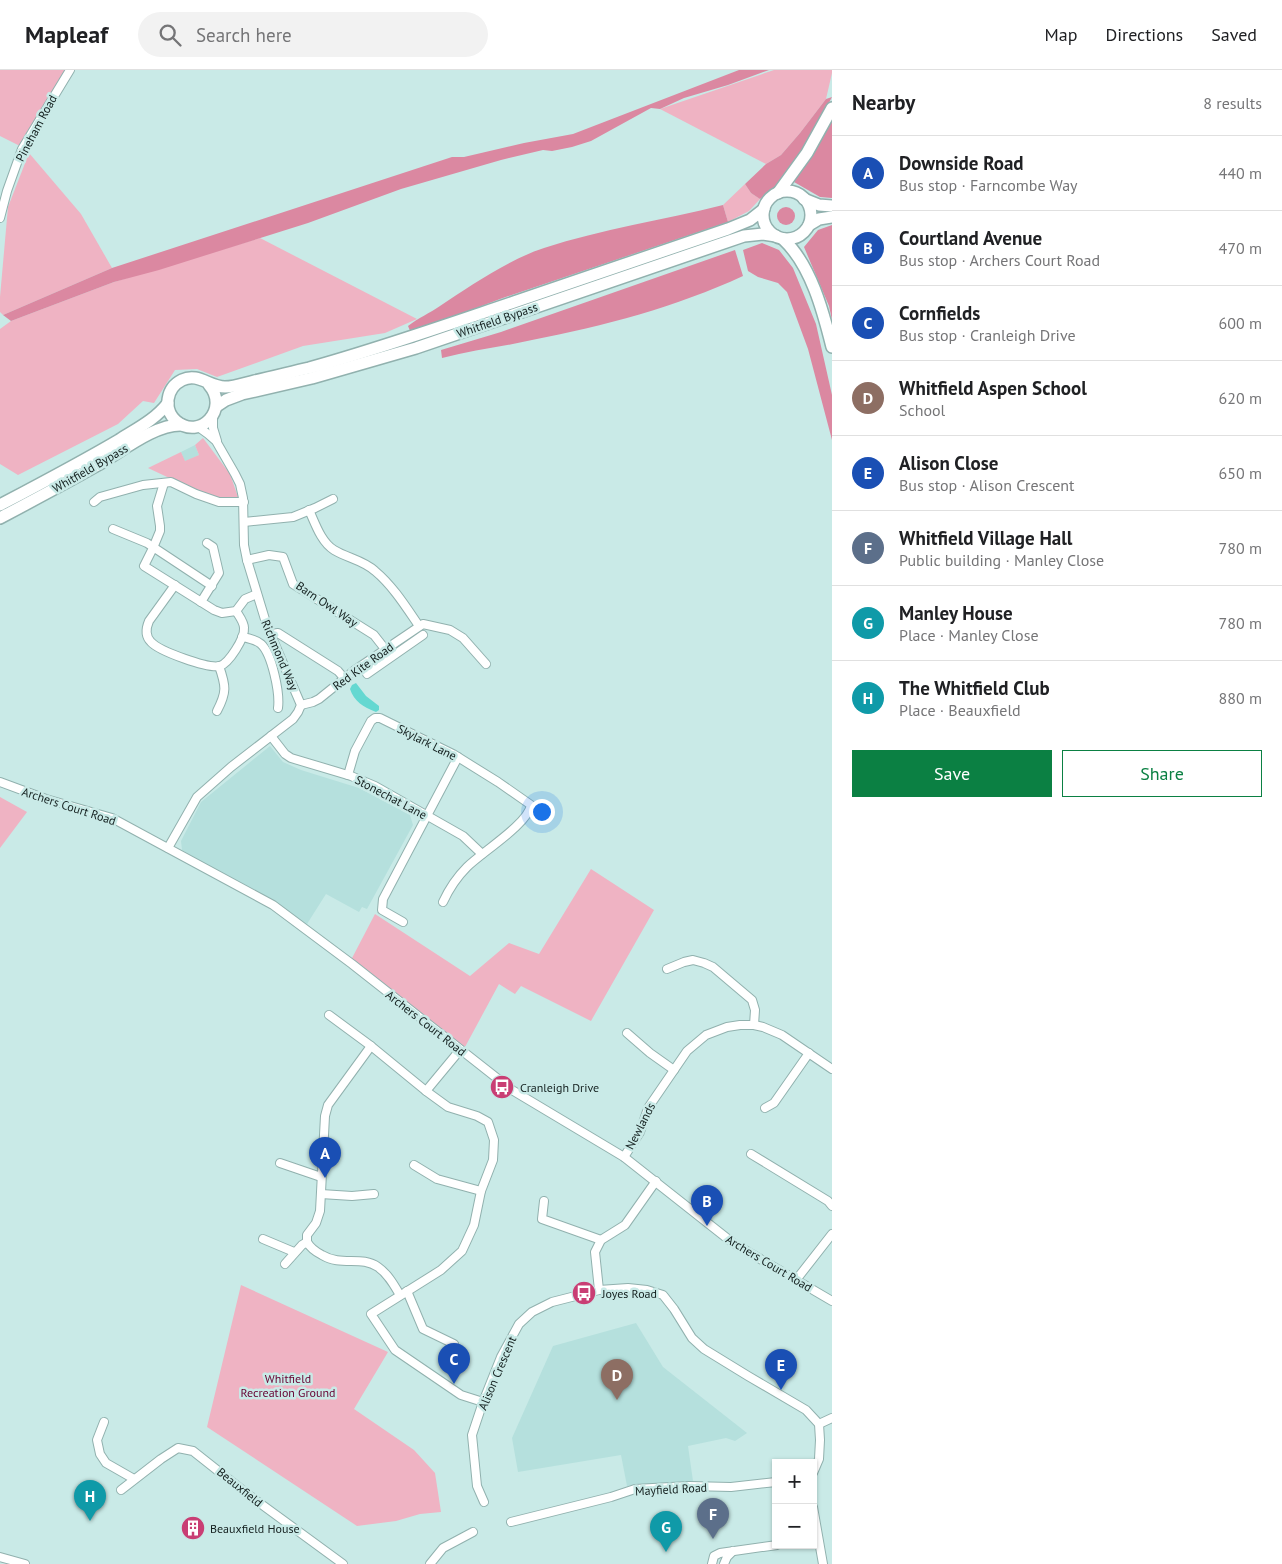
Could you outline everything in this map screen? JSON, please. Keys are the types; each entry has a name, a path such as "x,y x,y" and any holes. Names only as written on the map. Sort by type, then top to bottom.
{"highway":[{"path":"832,108 807,153 778,193 770,198 764,209 763,217 769,232 780,238 796,253 806,269 832,347"},
{"path":"778,193 792,192 819,205 831,214"},
{"path":"804,199 810,211 809,225"},
{"name":"Whitfield Bypass","path":"210,384 224,387 239,385 378,348 728,229 750,220 764,209"},
{"path":"780,238 792,238 800,235 809,225 831,214"},
{"name":"Whitfield Bypass","path":"215,411 235,396 312,378 416,348 740,237 756,234 780,238"},
{"path":"193,378 202,380 210,384 216,394 215,411 206,423 197,426 189,427 182,424 172,416 168,403 171,390 180,380 193,378"},
{"name":"Whitfield Bypass","path":"0,505 108,446 151,420 168,403"},
{"name":"Whitfield Bypass","path":"0,518 98,465 158,429 182,424"}],"street":[{"name":"Pineham Road","path":"0,218 6,191 22,149 70,70"},
{"name":"Richmond Way","path":"168,848 197,796 292,719 301,705 271,634 247,560 244,546 244,502 236,474 219,445 213,428 215,411"},
{"name":"Richmond Way","path":"197,426 219,445"},
{"path":"94,502 100,497 143,485 171,482 219,502 244,502"},
{"path":"164,483 157,506 160,526 153,548 144,566 218,612 236,611 245,599 257,594"},
{"path":"244,522 293,516 333,499"},
{"path":"309,510 328,545 376,571 421,625 450,630 463,638 486,664"},
{"path":"113,529 147,543 212,586"},
{"path":"202,602 218,576 213,547 207,543"},
{"name":"Barn Owl Way","path":"247,560 269,556 283,556 293,584 374,635 385,649"},
{"path":"175,585 146,627 148,638 156,646 178,656 198,664 219,666 226,662 245,629 236,611"},
{"name":"Red Kite Road","path":"301,705 319,699 344,678 421,625"},
{"path":"271,634 278,633 338,671 344,678"},
{"path":"367,674 423,635"},
{"path":"404,636 410,645"},
{"path":"242,637 261,644 266,652 278,688 278,708"},
{"path":"370,660 376,668"},
{"path":"217,711 223,700 226,687 219,666"},
{"name":"Skylark Lane","path":"348,775 355,751 371,721 375,718 382,719 458,757 498,782 531,806 530,812 520,823 482,854"},
{"name":"Stonechat Lane","path":"271,736 285,754 291,758 348,775 374,786 463,836 482,854"},
{"path":"403,922 385,913 382,910 382,903 458,757"},
{"name":"Archers Court Road","path":"0,782 46,800 112,818 273,905 352,964 512,1090 624,1157 733,1243 832,1301"},
{"path":"443,902 457,878 482,854"},
{"path":"667,969 693,960 704,962 713,967 752,1000 755,1010 754,1025"},
{"path":"329,1015 448,1107 477,1116 488,1122 490,1126 494,1140 493,1160 482,1191 474,1225 462,1251 441,1270 371,1314 395,1350 461,1395 483,1402"},
{"name":"Newlands","path":"624,1157 640,1132 648,1108 687,1052 706,1036 727,1027 754,1025 777,1032 832,1069"},
{"path":"627,1032 650,1053 674,1070"},
{"path":"371,1046 328,1105 325,1116 318,1218 307,1235 308,1242 313,1250 330,1260 343,1262 364,1261 378,1267 403,1293 423,1329 454,1344"},
{"path":"426,1091 460,1050"},
{"path":"765,1108 774,1104 809,1053"},
{"path":"751,1154 828,1201 832,1206"},
{"path":"280,1163 321,1177"},
{"path":"414,1165 437,1178 482,1191"},
{"path":"599,1290 596,1252 601,1240 625,1225 656,1181"},
{"path":"321,1194 352,1196 374,1194"},
{"path":"544,1201 542,1219 601,1240"},
{"path":"796,1280 832,1234"},
{"path":"263,1239 294,1252"},
{"path":"285,1264 294,1252 308,1242"},
{"name":"Alison Crescent","path":"484,1502 477,1486 472,1435 501,1357 519,1324 532,1312 552,1302 599,1290 628,1288 647,1290 663,1295 692,1338 704,1349 806,1410 819,1424"},
{"path":"817,1464 820,1440 819,1424 832,1418"},
{"path":"104,1422 97,1440 100,1454 106,1463 134,1479"},
{"name":"Beauxfield","path":"121,1490 178,1448 193,1450 246,1493 343,1564"},
{"name":"Mayfield Road","path":"510,1522 637,1489 689,1486 731,1487 772,1482"},
{"path":"817,1529 823,1564"},
{"path":"430,1564 443,1548 473,1532"},
{"path":"712,1564 714,1556 720,1553 772,1546"},
{"path":"724,1564 727,1557 733,1551"},
{"path":"0,1557 25,1564"}],"shaded area":[{"path":"739,70 769,70 684,98 660,109 651,108 591,141 572,147 552,151 543,150 501,160 401,189 308,223 159,270 114,282 11,321 3,315 112,268 452,157 464,157 573,134"},
{"path":"832,97 808,143 788,173 760,199 751,193 745,184 766,164 781,155 826,99"},
{"path":"832,116 832,198 820,197 794,182"},
{"path":"723,205 728,222 500,299 411,333 408,326 490,274 544,248 588,235"},
{"path":"786,207 792,210 795,216 792,222 786,225 780,222 777,216 780,210"},
{"path":"832,225 832,320 829,306 804,247 818,230"},
{"path":"762,243 779,250 793,268 816,324 832,395 832,440 808,349 787,292 778,283 758,277 748,271 743,250"},
{"path":"735,250 743,276 692,297 586,328 442,358 441,350 501,332"},
{"path":"195,445 199,455 185,462 181,452"},
{"path":"270,746 283,762 301,770 359,788 410,815 413,825 367,909 362,907 359,912 326,894 307,924 182,850 181,841 201,802"},
{"path":"636,1323 663,1367 747,1433 735,1441 726,1438 688,1446 693,1481 627,1486 621,1455 518,1472 512,1438 553,1346"}],"green space":[{"path":"0,70 66,70 20,146 0,136"},
{"path":"774,70 832,70 832,73 826,99 781,155 766,164 660,109"},
{"path":"29,153 81,214 112,268 3,315 0,312 0,297 8,207"},
{"path":"745,184 751,193 760,199 749,211 728,222 723,205"},
{"path":"260,238 417,319 385,333 303,346 217,377 197,369 175,370 154,403 143,401 118,424 18,475 0,464 0,329 11,321 114,282"},
{"path":"203,438 230,474 238,497 212,498 148,468 181,452 185,461 199,455 195,445"},
{"path":"0,797 27,812 0,848"},
{"path":"591,869 654,910 591,1021 521,986 515,994 499,984 465,1047 351,960 375,914 470,976 509,943 539,954"},
{"name":"Whitfield Recreation Ground","path":"241,1285 388,1352 354,1409 414,1450 435,1473 441,1512 357,1526 207,1427"}],"water":[{"path":"356,683 366,696 379,706 379,710 376,712 371,710 357,700 350,689"}],"place":[{"name":"Cranleigh Drive","path":"502,1087"},
{"name":"Downside Road","path":"325,1178"},
{"name":"Courtland Avenue","path":"707,1226"},
{"name":"Joyes Road","path":"584,1293"},
{"name":"Cornfields","path":"454,1384"},
{"name":"Alison Close","path":"781,1390"},
{"name":"Whitfield Aspen School","path":"617,1400"},
{"name":"The Whitfield Club","path":"90,1521"},
{"name":"Beauxfield House","path":"193,1528"},
{"name":"Whitfield Village Hall","path":"713,1539"},
{"name":"Manley House","path":"666,1552"}]}
